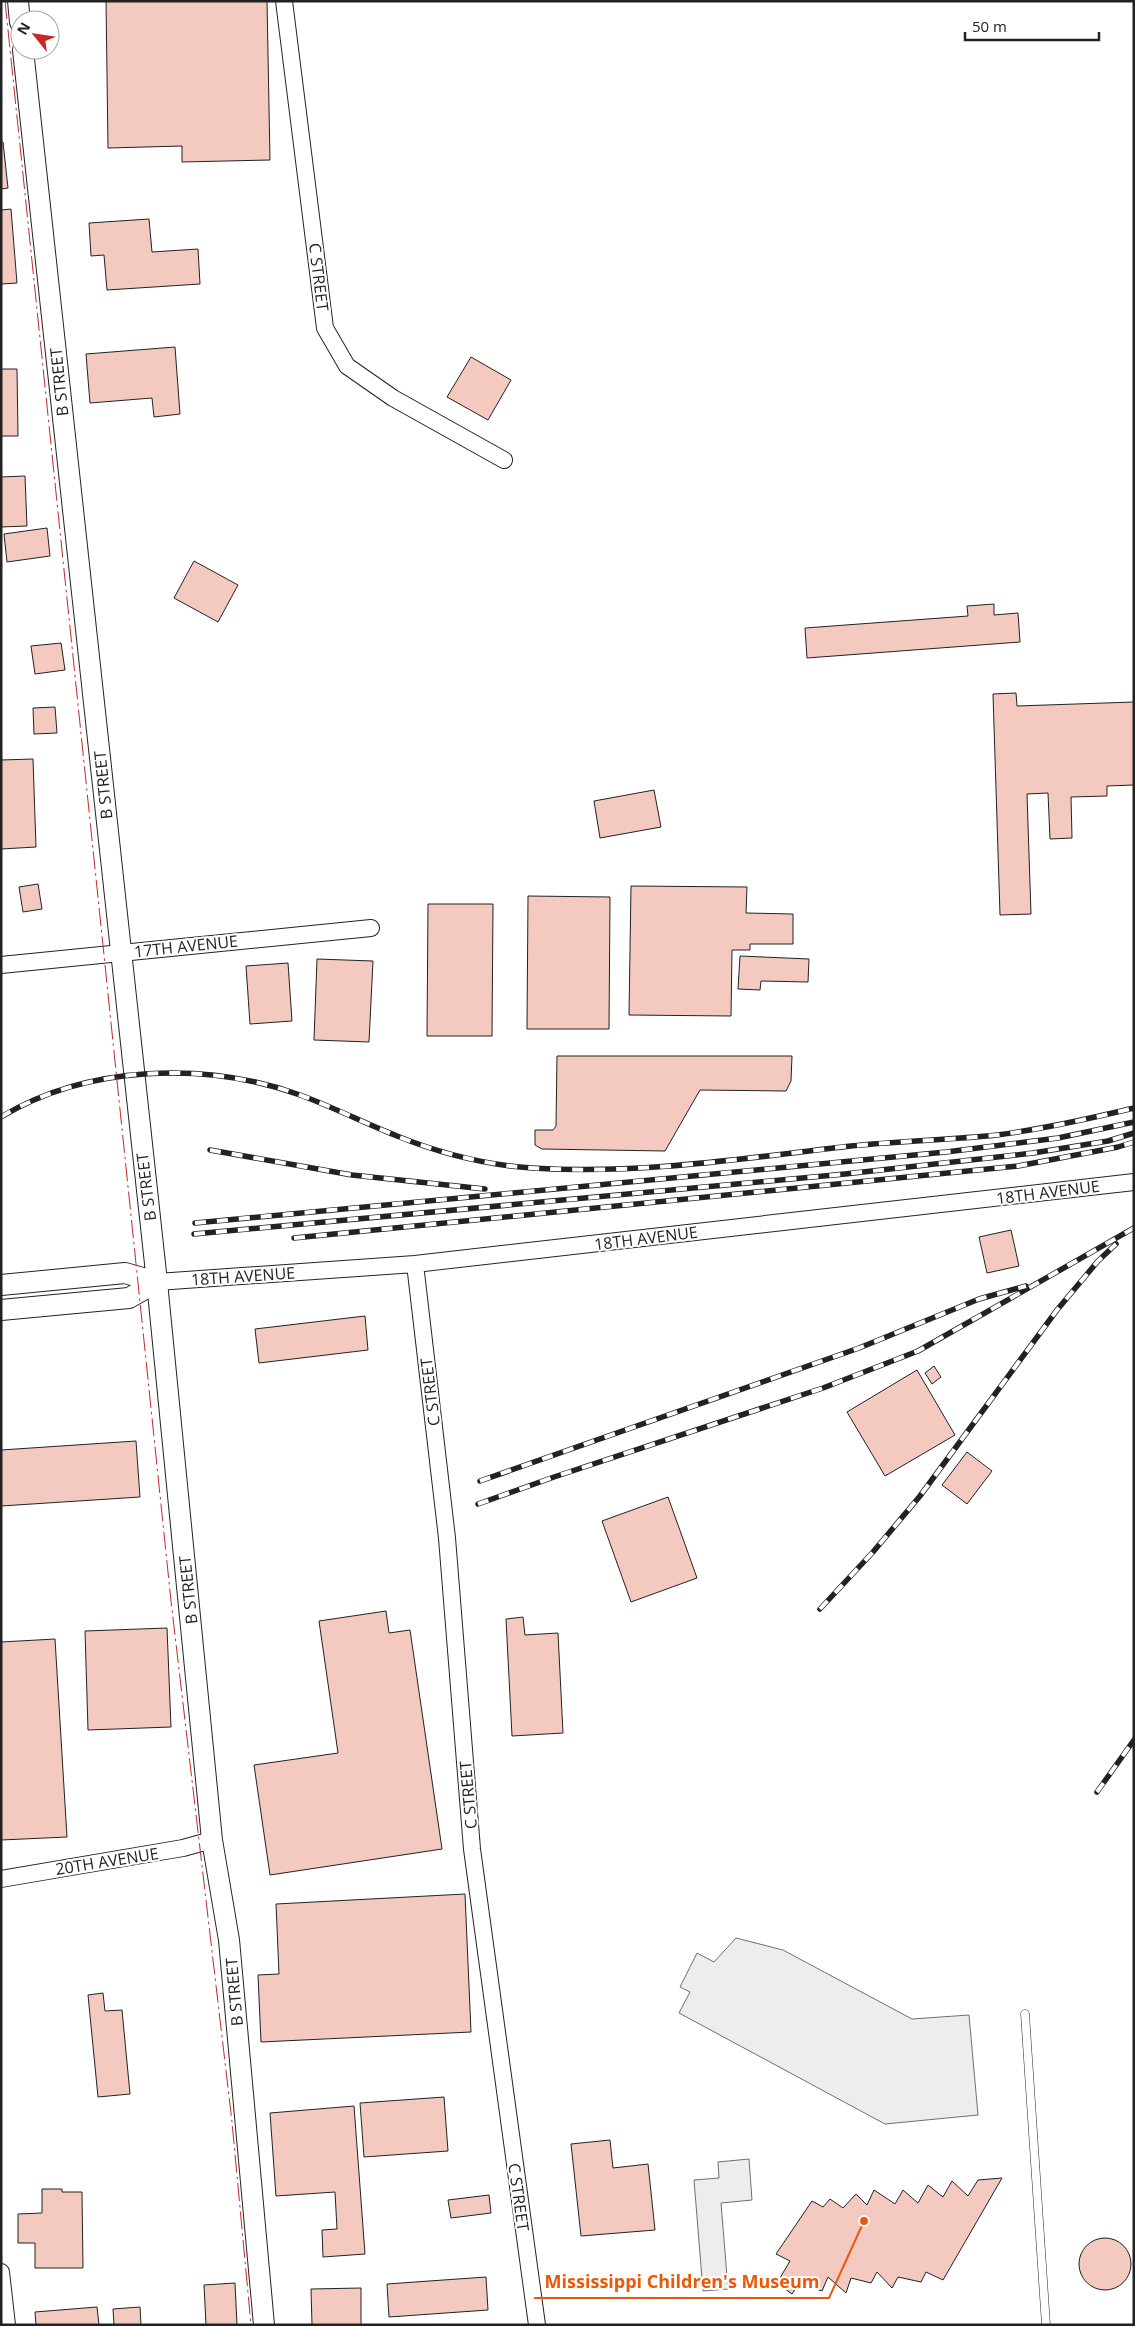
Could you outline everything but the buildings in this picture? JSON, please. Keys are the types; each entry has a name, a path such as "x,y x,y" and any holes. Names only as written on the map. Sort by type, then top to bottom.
{"street":[{"name":"C STREET","path":"284,1 325,328 347,366 393,398 504,460"},
{"name":"B STREET","path":"24,60 157,1282 212,1840 229,1940 264,2325"},
{"name":"17TH AVENUE","path":"1,964 371,928"},
{"name":"18TH AVENUE","path":"1,1284 125,1273 157,1282 415,1264 1134,1182"},
{"name":"C STREET","path":"415,1264 447,1538 472,1849 537,2325"},
{"name":"18TH AVENUE","path":"1,1310 129,1298 157,1282"},
{"name":"20TH AVENUE","path":"1,1879 183,1848 212,1840"},
{"path":"1,2272 7,2325"}],"lane":[{"path":"1025,2014 1046,2325"}],"shaded area":[{"path":"736,1938 783,1950 912,2019 969,2015 978,2115 885,2124 679,2013 690,1992 680,1987 697,1953 714,1962"},
{"path":"749,2159 752,2200 721,2203 728,2289 703,2291 694,2180 719,2178 718,2162"}],"railway":[{"path":"1,1117 35,1100 71,1087 109,1078 187,1073 226,1077 264,1084 300,1095 397,1136 446,1153 480,1161 515,1166 572,1170 692,1164 851,1146 997,1135 1031,1130 1134,1108"},
{"path":"195,1223 946,1152 1058,1138 1134,1122"},
{"path":"194,1234 845,1174 1033,1153 1108,1141 1134,1133"},
{"path":"294,1238 1018,1166 1118,1147 1134,1142"},
{"path":"210,1150 352,1175 485,1189"},
{"path":"478,1504 823,1388 918,1351 1134,1228"},
{"path":"820,1609 873,1552 920,1496 1057,1310 1098,1261 1116,1244"},
{"path":"480,1481 859,1348 979,1299 1026,1286"},
{"path":"1097,1792 1134,1740"}],"power":[{"path":"5,1 171,1601 232,2122 251,2325"}],"place":[{"name":"Mississippi Children's Museum","path":"864,2221"}]}
